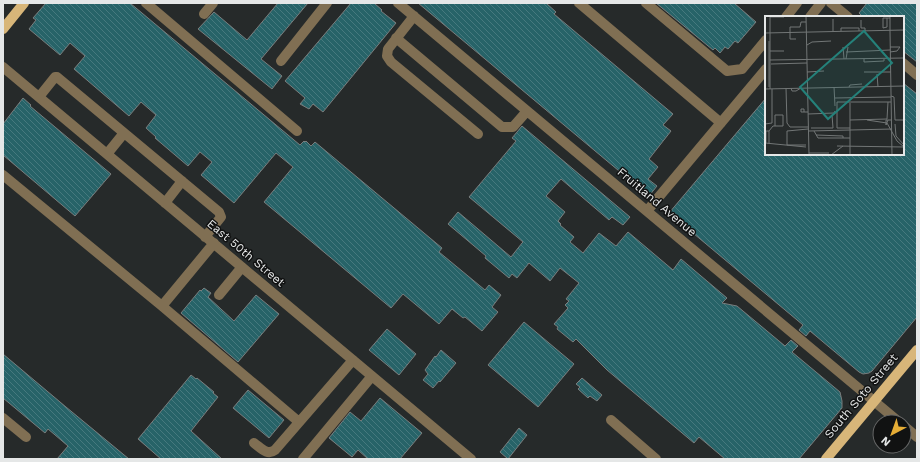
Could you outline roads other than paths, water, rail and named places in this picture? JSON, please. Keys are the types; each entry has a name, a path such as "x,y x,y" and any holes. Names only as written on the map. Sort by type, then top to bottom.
{"main road":[{"path":"3,28 24,3"},
{"name":"South Soto Street","path":"826,459 917,350"}],"street":[{"path":"146,3 297,131"},
{"path":"204,14 213,3"},
{"path":"281,61 327,3"},
{"name":"Fruitland Avenue","path":"398,3 889,414"},
{"path":"579,3 721,123"},
{"path":"646,3 726,71 742,69 765,41"},
{"path":"787,16 797,3"},
{"path":"811,16 821,3"},
{"path":"831,3 847,16"},
{"path":"414,16 388,49 387,56 391,62 478,134"},
{"path":"396,38 502,127 512,127 526,110"},
{"path":"904,64 917,75"},
{"name":"East 50th Street","path":"3,67 471,459"},
{"path":"647,211 765,70"},
{"path":"39,97 55,77 57,77 221,213 221,218 205,237"},
{"path":"107,154 124,133"},
{"path":"3,175 162,306 299,422"},
{"path":"165,203 182,181"},
{"path":"162,306 214,244"},
{"path":"219,295 242,267"},
{"path":"254,443 267,453 271,453 352,360"},
{"path":"303,459 372,376"},
{"path":"3,418 26,437"},
{"path":"612,420 656,459"}]}
